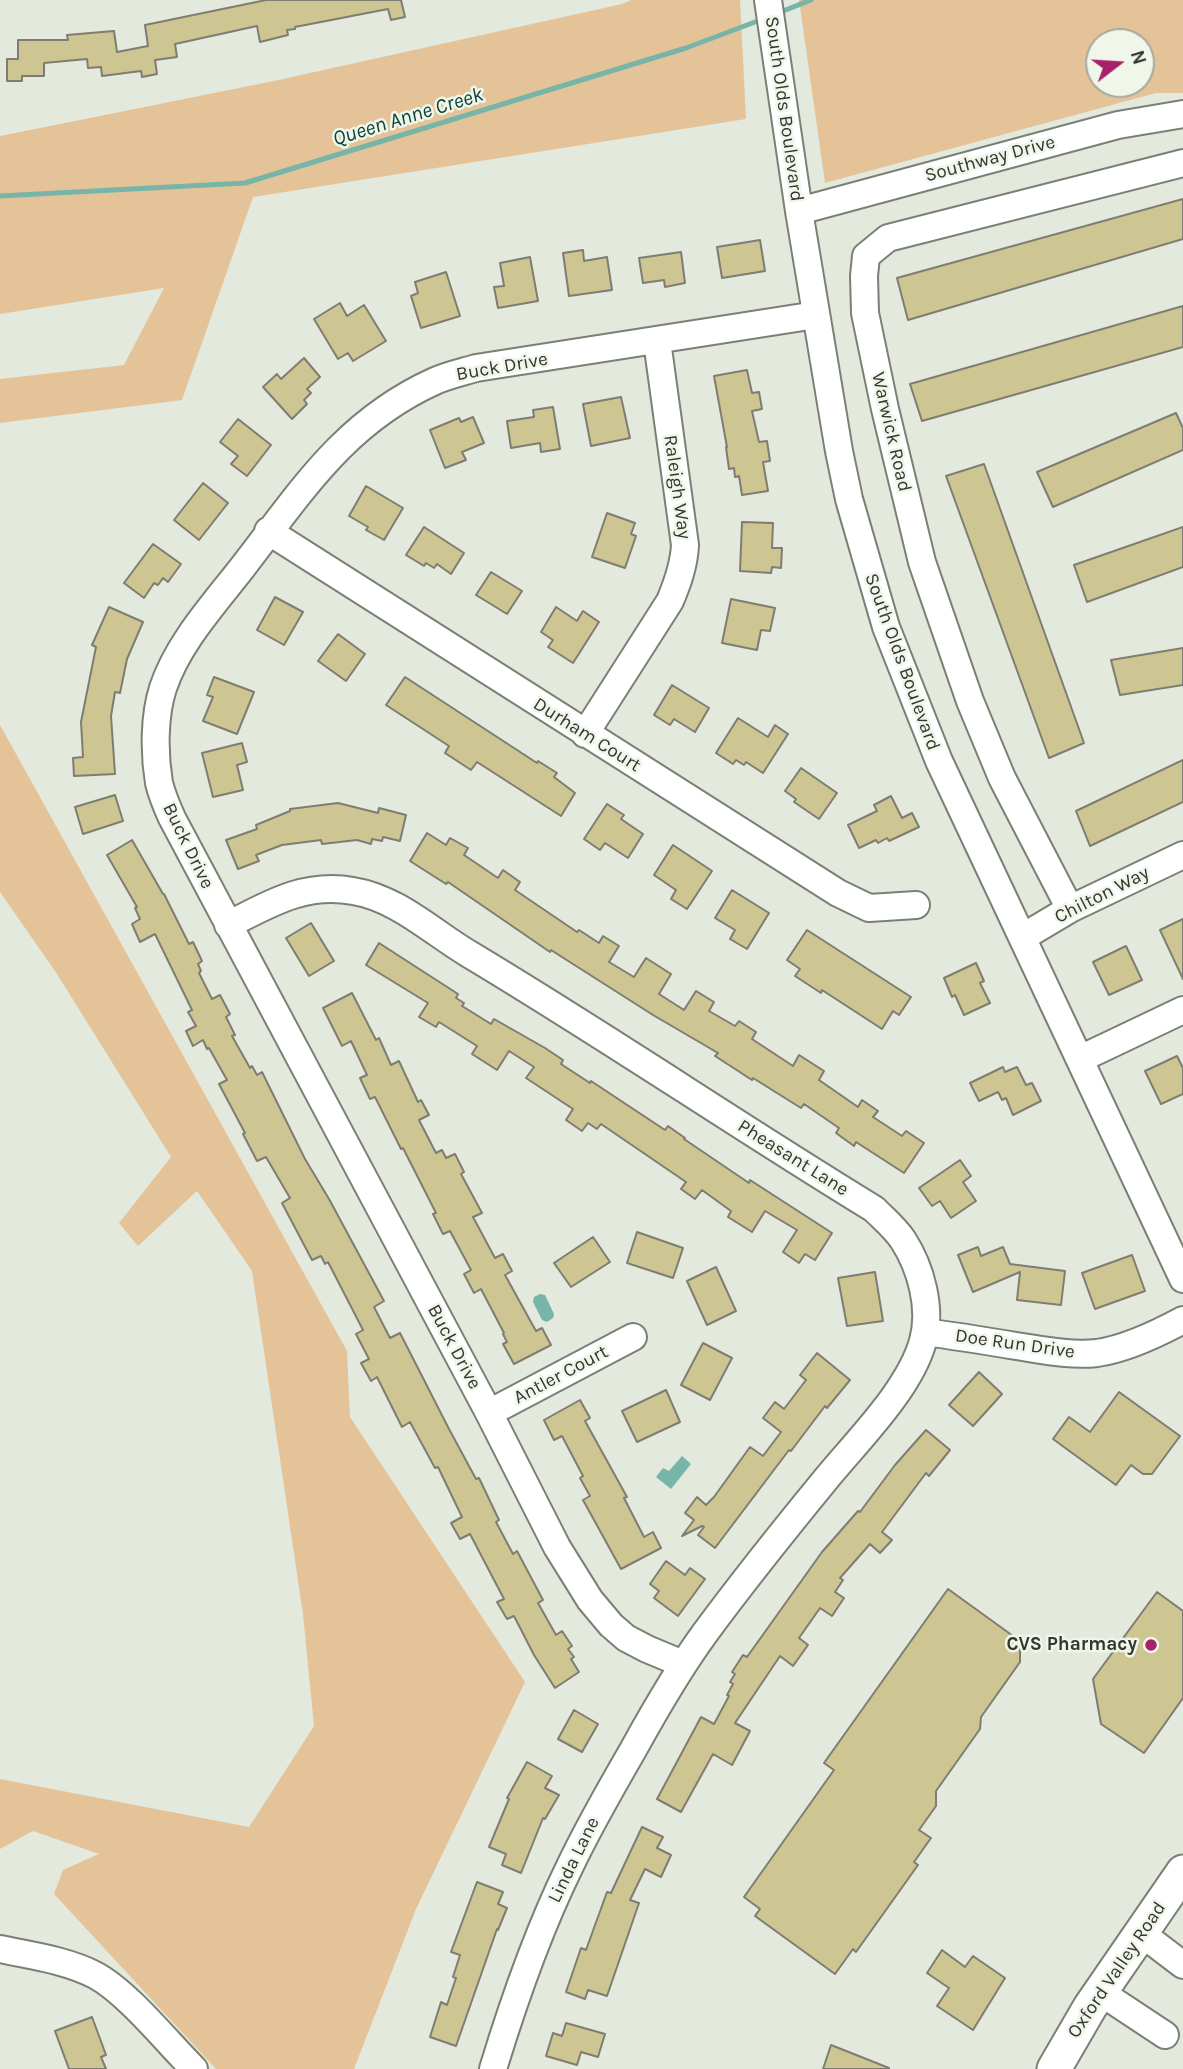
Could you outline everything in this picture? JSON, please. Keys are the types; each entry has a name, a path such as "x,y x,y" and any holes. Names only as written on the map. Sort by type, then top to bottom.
{"main road":[{"name":"Oxford Valley Road","path":"1054,2069 1100,1992 1183,1872"}],"street":[{"name":"South Olds Boulevard","path":"768,0 799,211 849,499 886,627 939,761 1080,1059 1177,1251 1183,1279"},
{"name":"Southway Drive","path":"799,211 1118,125 1183,114"},
{"name":"Warwick Road","path":"1070,909 1002,778 970,701 922,562 865,313 866,256 888,238 1183,163"},
{"name":"Buck Drive","path":"683,1664 626,1638 611,1625 590,1600 557,1547 489,1413 172,818 161,790 156,745 160,702 169,674 186,643 295,496 351,435 404,397 438,380 476,368 816,315"},
{"name":"Raleigh Way","path":"585,734 670,601 679,582 684,561 685,545 657,341"},
{"name":"Durham Court","path":"268,531 838,893 869,908 916,905"},
{"name":"Chilton Way","path":"1023,937 1070,909 1183,855"},
{"name":"Pheasant Lane","path":"228,925 298,892 326,889 354,891 379,898 525,987 874,1209 902,1238 920,1274 926,1308 925,1332 916,1359 903,1384 792,1520 683,1664"},
{"path":"1080,1059 1183,1010"},
{"name":"Doe Run Drive","path":"925,1332 1078,1354 1098,1353 1122,1347 1183,1320"},
{"name":"Antler Court","path":"489,1413 633,1337"},
{"name":"Linda Lane","path":"493,2069 537,1941 569,1867 605,1798 683,1664"},
{"path":"1141,1933 1183,1965"},
{"path":"0,1949 66,1963 95,1975 135,2008 166,2057 194,2069"},
{"path":"1100,1992 1165,2035"}],"shaded area":[{"path":"631,0 740,0 746,119 253,197 182,400 0,423 0,379 124,365 164,288 0,314 0,136 274,81"},
{"path":"799,0 1183,0 1183,93 1155,93 1155,28 1085,28 1085,98 1138,98 825,183"},
{"path":"0,725 347,1351 350,1417 525,1682 416,1909 354,2069 216,2069 54,1894 63,1870 99,1854 33,1831 0,1849 0,1779 249,1827 314,1726 303,1614 252,1271 197,1191 138,1246 119,1223 171,1157 57,974 0,892"}],"water":[{"path":"545,1295 554,1314 547,1322 542,1320 533,1302 534,1297"},
{"path":"682,1456 691,1464 671,1489 656,1477 663,1468 669,1471"}],"building":[{"path":"266,0 401,0 405,17 391,20 388,9 295,27 287,30 288,35 260,42 257,26 175,44 177,57 155,60 157,74 142,77 141,71 102,76 101,67 88,68 87,59 44,63 44,76 22,76 22,81 7,81 7,59 18,59 18,40 68,40 67,35 114,31 117,52 148,46 145,25"},
{"path":"1183,199 1183,239 908,320 897,278"},
{"path":"760,240 765,271 722,278 717,247"},
{"path":"583,250 584,261 607,257 612,290 569,296 563,253"},
{"path":"681,252 685,283 665,287 664,280 643,283 639,258"},
{"path":"530,257 538,301 498,308 494,287 504,286 500,263"},
{"path":"446,272 460,316 421,328 411,296 418,293 415,282"},
{"path":"340,303 347,316 364,305 386,341 353,361 348,353 338,359 314,319"},
{"path":"1183,306 1183,347 922,421 910,384"},
{"path":"304,358 320,377 307,389 311,393 304,400 307,404 292,419 263,387 277,374 281,379"},
{"path":"747,370 752,393 759,392 762,409 752,411 759,442 767,441 770,461 763,462 768,491 742,495 739,476 735,477 734,468 729,469 714,376"},
{"path":"621,397 630,438 591,446 583,404"},
{"path":"553,407 560,449 541,452 540,443 511,448 507,421 534,417 533,410"},
{"path":"1176,413 1183,428 1183,450 1053,507 1037,472"},
{"path":"473,417 484,443 462,452 466,460 445,468 430,430 459,418 461,422"},
{"path":"238,419 271,445 247,476 231,464 238,456 220,442"},
{"path":"984,464 1084,743 1049,758 946,476"},
{"path":"203,483 228,503 199,540 174,520"},
{"path":"366,486 403,508 384,540 349,516"},
{"path":"607,513 635,523 631,534 636,536 625,568 592,557"},
{"path":"742,522 773,523 772,548 782,548 781,568 772,567 771,573 740,571"},
{"path":"424,527 464,553 451,574 437,564 434,568 426,563 424,566 406,555"},
{"path":"1183,527 1183,567 1087,602 1074,565"},
{"path":"153,544 181,564 168,582 163,578 158,585 154,583 144,598 124,583"},
{"path":"491,572 522,591 507,614 476,595"},
{"path":"275,597 303,612 284,645 257,630"},
{"path":"731,599 775,608 770,631 761,630 757,650 722,643"},
{"path":"109,607 143,622 127,659 120,693 115,692 111,716 115,774 74,776 73,758 83,757 81,722 96,647 92,645"},
{"path":"556,607 577,621 583,611 599,622 573,663 548,647 553,640 541,632"},
{"path":"338,634 365,654 346,681 318,661"},
{"path":"1183,648 1183,685 1120,695 1111,660"},
{"path":"214,677 254,692 237,734 203,721 213,697 207,695"},
{"path":"405,677 537,763 538,761 557,773 554,777 575,793 561,816 477,762 471,770 445,753 449,746 386,705"},
{"path":"672,685 709,708 695,732 674,719 670,725 654,715"},
{"path":"738,718 768,737 775,725 788,734 763,773 746,762 744,765 736,760 733,764 716,753"},
{"path":"242,743 247,762 237,765 243,790 213,797 202,753"},
{"path":"1183,760 1183,802 1090,846 1076,811"},
{"path":"801,768 837,793 819,819 794,802 796,799 785,791"},
{"path":"115,795 123,821 83,834 75,807"},
{"path":"891,796 902,818 912,813 919,827 889,841 887,838 878,843 876,840 859,848 848,825 877,811 874,805"},
{"path":"338,803 378,813 379,808 406,815 400,841 383,837 382,841 372,839 371,844 357,840 322,844 321,840 282,845 256,855 259,861 238,869 226,840 257,829 256,825 290,809"},
{"path":"607,804 624,815 621,819 643,834 628,858 605,843 600,850 584,839"},
{"path":"427,833 446,845 450,838 468,848 464,855 498,878 503,870 520,882 515,890 577,932 579,930 599,943 603,936 619,946 609,962 634,977 646,958 671,974 659,994 684,1010 696,991 714,1002 709,1011 735,1026 739,1021 756,1032 752,1039 793,1066 799,1055 824,1071 819,1080 858,1107 862,1100 878,1111 873,1117 902,1136 906,1131 924,1143 904,1173 856,1142 854,1146 836,1133 839,1128 804,1104 801,1108 753,1078 752,1080 715,1056 718,1053 551,950 550,952 448,882 446,884 410,861"},
{"path":"132,840 164,894 189,944 193,942 202,961 198,964 201,971 199,973 212,999 220,995 230,1014 226,1017 235,1035 232,1036 250,1068 252,1066 257,1075 262,1072 305,1159 384,1301 374,1307 390,1338 400,1333 476,1479 479,1478 499,1520 496,1522 513,1554 517,1551 543,1600 538,1603 556,1635 562,1631 572,1646 568,1649 579,1672 555,1688 514,1616 507,1619 497,1602 504,1599 470,1534 460,1539 451,1523 462,1517 438,1467 435,1468 410,1422 402,1427 377,1377 371,1381 361,1363 369,1359 356,1334 363,1330 328,1262 325,1264 321,1256 312,1260 282,1203 290,1198 266,1157 257,1161 219,1084 227,1080 209,1048 207,1049 203,1040 193,1046 186,1031 196,1026 188,1012 192,1010 155,934 140,942 132,924 140,919 135,908 137,907 107,855"},
{"path":"673,845 712,871 687,909 671,899 676,890 654,875"},
{"path":"732,890 769,913 747,949 730,939 735,930 715,918"},
{"path":"1183,919 1183,979 1160,930"},
{"path":"311,923 334,961 309,976 286,938"},
{"path":"807,930 911,997 899,1015 893,1011 882,1029 795,976 800,969 787,960"},
{"path":"379,943 458,994 456,998 464,1003 462,1006 491,1024 494,1019 545,1048 563,1060 561,1064 590,1083 591,1081 665,1130 668,1126 749,1183 750,1180 832,1233 815,1260 805,1254 799,1263 783,1252 797,1230 765,1211 752,1232 728,1217 731,1211 702,1190 695,1199 681,1189 686,1182 601,1124 597,1129 588,1123 582,1131 566,1120 573,1109 526,1078 534,1067 509,1051 497,1070 472,1054 477,1046 439,1022 436,1027 419,1017 428,1003 366,965"},
{"path":"1126,946 1142,980 1109,995 1093,962"},
{"path":"976,963 984,981 980,983 990,1003 964,1015 944,978"},
{"path":"352,993 376,1040 379,1038 391,1065 399,1061 418,1102 421,1100 429,1115 419,1120 436,1153 442,1150 446,1158 455,1154 464,1172 461,1174 482,1213 473,1217 495,1258 503,1254 512,1271 505,1275 536,1331 542,1328 551,1345 514,1364 503,1344 507,1342 504,1333 481,1289 474,1293 464,1274 471,1270 450,1231 443,1234 433,1214 436,1213 403,1148 401,1149 375,1097 370,1099 360,1078 367,1075 351,1041 342,1046 323,1008"},
{"path":"1177,1056 1183,1068 1183,1094 1161,1104 1145,1071"},
{"path":"1003,1067 1005,1072 1017,1067 1026,1085 1032,1083 1041,1101 1013,1115 1006,1098 1002,1100 998,1092 979,1101 970,1083"},
{"path":"960,1160 971,1176 963,1182 976,1201 951,1218 940,1201 932,1206 919,1188"},
{"path":"637,1232 683,1248 673,1278 627,1263"},
{"path":"593,1237 610,1262 571,1287 554,1263"},
{"path":"978,1247 981,1256 1003,1247 1010,1264 1065,1271 1061,1305 1017,1300 1020,1272 973,1292 958,1255"},
{"path":"1132,1255 1145,1291 1095,1309 1082,1273"},
{"path":"716,1267 736,1311 707,1325 687,1281"},
{"path":"875,1272 883,1321 847,1326 838,1278"},
{"path":"703,1343 732,1358 710,1400 681,1385"},
{"path":"817,1353 850,1380 827,1408 825,1406 791,1451 789,1450 715,1548 698,1535 704,1527 702,1526 682,1536 694,1520 685,1513 697,1497 706,1505 750,1447 763,1456 781,1432 763,1418 775,1402 784,1409 806,1380 800,1375"},
{"path":"979,1372 1002,1394 973,1426 949,1405"},
{"path":"666,1390 680,1422 637,1442 622,1411"},
{"path":"1119,1392 1180,1436 1152,1474 1143,1474 1131,1465 1116,1485 1053,1439 1069,1417 1090,1432"},
{"path":"580,1400 590,1418 585,1421 627,1497 624,1498 644,1537 653,1532 661,1548 621,1569 583,1500 590,1496 580,1478 583,1476 562,1436 554,1440 544,1420"},
{"path":"926,1430 950,1450 929,1476 926,1473 882,1532 892,1540 880,1553 870,1544 840,1578 843,1580 835,1592 844,1598 832,1616 820,1608 799,1638 808,1645 793,1666 780,1656 735,1723 750,1731 732,1765 713,1754 681,1812 657,1799 701,1717 714,1724 729,1696 727,1695 733,1684 730,1682 735,1674 732,1672 743,1655 747,1657 822,1552 858,1511 860,1512 895,1465"},
{"path":"666,1561 685,1575 690,1568 705,1579 678,1616 654,1598 659,1591 650,1584"},
{"path":"948,1589 1020,1641 1020,1662 981,1717 980,1729 936,1791 936,1806 919,1830 931,1838 914,1862 918,1865 856,1952 853,1949 835,1974 755,1916 760,1909 744,1897 834,1770 824,1763"},
{"name":"CVS Pharmacy","path":"1157,1592 1183,1611 1183,1698 1144,1753 1101,1724 1093,1679"},
{"path":"574,1710 598,1724 582,1752 558,1739"},
{"path":"527,1762 552,1776 545,1788 559,1795 545,1819 543,1818 521,1873 502,1865 506,1854 489,1847 509,1799 507,1798"},
{"path":"642,1827 663,1837 657,1848 671,1855 661,1877 645,1869 630,1900 639,1903 607,1996 588,1990 585,1999 566,1992 581,1948 586,1950 607,1892 611,1893"},
{"path":"477,1882 503,1892 498,1904 507,1908 497,1929 456,2046 430,2037 441,2002 447,2005 456,1978 453,1977 460,1955 451,1952"},
{"path":"942,1950 965,1967 973,1956 1005,1978 973,2030 937,2006 949,1988 927,1973"},
{"path":"92,2017 106,2055 101,2057 106,2069 69,2069 55,2031"},
{"path":"566,2023 605,2034 598,2057 581,2052 577,2065 546,2056 553,2033 562,2036"},
{"path":"831,2045 889,2068 889,2069 823,2069"}],"waterway":[{"name":"Queen Anne Creek","path":"778,13 811,0"},
{"name":"Queen Anne Creek","path":"0,196 245,183 686,48 763,19"}],"place":[{"name":"CVS Pharmacy","path":"1151,1645"}]}
